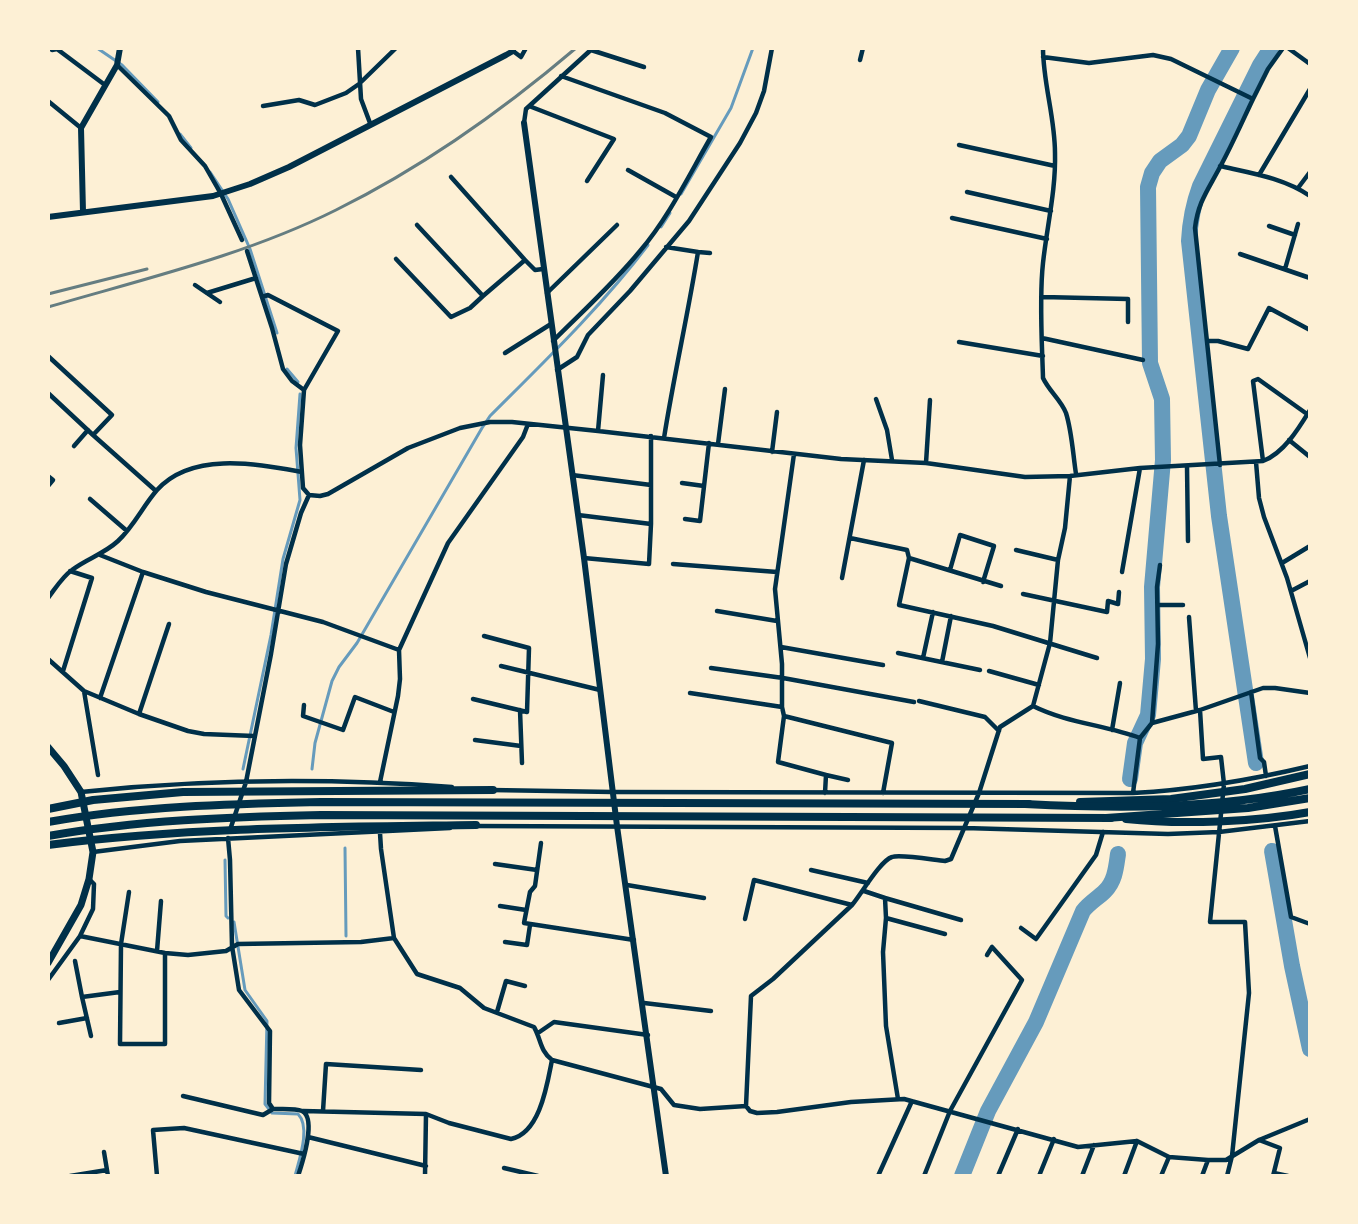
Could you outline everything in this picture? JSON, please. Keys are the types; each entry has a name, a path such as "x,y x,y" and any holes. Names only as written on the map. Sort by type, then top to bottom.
{"highway":[{"path":"48,822 169,807 309,802 1025,804 1171,800 1245,789 1310,774"},
{"path":"1025,804 1097,808 1197,805 1248,800 1310,789"},
{"path":"48,809 145,794 493,790"},
{"path":"1106,818 1248,808 1310,798"},
{"path":"48,836 73,831 192,819 309,815 1106,818 1198,821 1274,817 1310,812"},
{"path":"48,845 114,837 256,829 476,825"}],"main road":[{"path":"48,747 81,792 93,852 89,879 81,905 48,963"}],"street":[{"path":"49,48 57,49 105,86"},
{"path":"83,212 81,128 117,63 120,48"},
{"path":"358,48 361,99 370,123"},
{"path":"263,106 299,100 315,105 346,93 359,84 396,48"},
{"path":"48,217 224,193 289,167 513,49 521,57 526,48"},
{"path":"557,370 577,357 588,335 630,291 689,221 740,143 756,113 764,91 772,48"},
{"path":"860,60 863,48"},
{"path":"1043,48 1055,128 1055,166 1043,266 1043,378 1048,390 1061,404 1066,414 1073,475 1058,560 1050,643 1039,685 1033,706 1000,727 979,793 951,859 945,861 894,856 885,861 852,905 773,979 751,996 746,1106 750,1111 757,1113 898,1099 989,1121 1078,1147 1137,1141 1169,1157 1208,1160 1226,1160 1259,1140 1310,1119"},
{"path":"1219,465 1195,228 1197,210 1252,98 1282,48"},
{"path":"1288,48 1310,64"},
{"path":"644,67 592,49 529,106 524,116 524,123 666,1176"},
{"path":"1043,57 1089,63 1153,55 1171,59 1252,98"},
{"path":"117,63 168,116 181,140 205,166 224,193 242,240"},
{"path":"554,343 641,249 676,197 711,137 665,113 561,76"},
{"path":"1258,175 1310,89"},
{"path":"48,101 81,128"},
{"path":"529,106 614,138 587,181"},
{"path":"959,145 1055,166"},
{"path":"1220,166 1298,188 1310,196"},
{"path":"628,170 676,197"},
{"path":"1298,188 1310,172"},
{"path":"451,177 535,270 543,269"},
{"path":"967,192 1051,211"},
{"path":"952,218 1047,239"},
{"path":"1285,269 1298,224"},
{"path":"417,225 483,297"},
{"path":"547,293 617,225"},
{"path":"1269,226 1295,234"},
{"path":"666,248 710,253"},
{"path":"247,252 265,296 283,369 292,381 304,390"},
{"path":"664,438 698,252"},
{"path":"1240,254 1310,278"},
{"path":"396,259 451,317 471,308 525,260"},
{"path":"207,293 256,278"},
{"path":"195,285 220,302"},
{"path":"265,296 338,331 304,390 299,472 303,488 309,495 328,494 408,448 460,428 490,422 651,436 772,452 927,463 1025,477 1256,462 1263,461 1271,458 1289,440 1309,412 1258,379 1254,381 1263,461"},
{"path":"1043,297 1128,299 1128,322"},
{"path":"1207,341 1218,341 1248,349 1269,308 1310,330"},
{"path":"505,353 551,324"},
{"path":"1042,338 1143,360"},
{"path":"959,342 1043,356"},
{"path":"48,356 112,415 93,435"},
{"path":"598,431 603,375"},
{"path":"718,444 725,389"},
{"path":"48,393 156,491"},
{"path":"876,399 887,430 892,460"},
{"path":"927,463 930,400"},
{"path":"772,452 777,412"},
{"path":"380,782 400,679 399,650 448,543 523,437 528,424"},
{"path":"74,446 88,430"},
{"path":"584,558 649,564 651,436"},
{"path":"1289,440 1310,457"},
{"path":"685,519 700,521 708,443"},
{"path":"794,454 775,589 781,647 784,717 778,762 848,780"},
{"path":"842,578 864,460"},
{"path":"1256,462 1263,517 1282,563 1310,658"},
{"path":"48,598 70,571 100,555 128,531 156,491 168,479 183,471 220,463 243,463 299,472"},
{"path":"1187,466 1188,541"},
{"path":"1122,572 1140,468"},
{"path":"572,475 651,485"},
{"path":"48,476 53,480 48,486"},
{"path":"682,483 704,486"},
{"path":"273,1109 269,1103 267,1027 239,990 228,838 246,782 251,736 286,564 301,513 309,495"},
{"path":"90,499 128,531"},
{"path":"578,515 651,524"},
{"path":"950,570 960,535 994,546 983,582"},
{"path":"850,538 907,550 909,558 899,605 993,626 1097,658"},
{"path":"1282,563 1310,546"},
{"path":"1016,550 1058,560"},
{"path":"100,555 143,572 275,611 323,622 399,650"},
{"path":"909,558 1001,586"},
{"path":"674,564 777,572"},
{"path":"1152,723 1158,644 1160,565"},
{"path":"63,671 92,578 70,571"},
{"path":"100,698 143,572"},
{"path":"1291,591 1310,581"},
{"path":"1023,594 1107,612 1108,601 1118,604 1119,592"},
{"path":"1158,605 1183,604"},
{"path":"717,611 777,621"},
{"path":"923,658 933,612"},
{"path":"942,662 951,616"},
{"path":"1189,617 1203,759 1221,757 1224,784 1210,922 1245,922 1249,976 1232,1156 1227,1176"},
{"path":"139,714 169,624"},
{"path":"474,699 527,712 529,648 484,636"},
{"path":"781,647 883,665"},
{"path":"898,653 980,670"},
{"path":"48,659 84,691 139,714 188,731 251,736"},
{"path":"501,666 600,690"},
{"path":"711,668 783,678 917,702 985,717 999,731"},
{"path":"989,671 1039,685"},
{"path":"1112,730 1120,682"},
{"path":"1133,793 1138,737 1152,723 1198,711 1263,688 1310,693"},
{"path":"84,691 98,775"},
{"path":"1250,692 1260,758 1264,762 1266,776"},
{"path":"690,693 782,707"},
{"path":"304,705 303,716 343,730 355,697 394,712"},
{"path":"1033,706 1057,717 1138,737"},
{"path":"520,710 522,763"},
{"path":"784,717 892,743 883,793"},
{"path":"475,740 521,746"},
{"path":"81,792 180,783 380,782 493,790 613,792 1133,793 1166,792 1224,784 1310,766"},
{"path":"825,793 826,775"},
{"path":"93,852 180,841 434,831 476,825 965,828 1168,834 1219,832 1310,821"},
{"path":"1275,826 1291,917 1310,924"},
{"path":"1021,928 1036,939 1096,855 1103,832"},
{"path":"380,833 394,938 417,974 460,988 484,1008 534,1027 542,1051 552,1060 661,1089 674,1105 700,1109 746,1106"},
{"path":"541,843 535,886 530,892 524,923 634,940"},
{"path":"495,864 537,870"},
{"path":"811,870 868,883"},
{"path":"48,980 77,944 93,909 94,884 89,879"},
{"path":"745,920 754,880 852,905"},
{"path":"627,885 705,898"},
{"path":"864,891 961,920"},
{"path":"129,892 121,944 120,1044 165,1044 165,953"},
{"path":"885,898 883,952 886,1026 898,1099"},
{"path":"157,951 161,901"},
{"path":"500,906 526,910"},
{"path":"886,918 945,934"},
{"path":"505,942 527,945 530,925"},
{"path":"80,936 165,953 188,955 226,951 235,945 361,942 394,938"},
{"path":"924,1176 950,1111 1022,980 992,947 987,955"},
{"path":"75,961 90,1036"},
{"path":"496,1012 506,981 525,986"},
{"path":"82,997 120,992"},
{"path":"644,1003 711,1011"},
{"path":"59,1023 87,1018"},
{"path":"538,1034 554,1022 648,1035"},
{"path":"183,1096 263,1115 273,1109 426,1114 448,1123 510,1139 521,1136 533,1123 545,1094 552,1060"},
{"path":"323,1111 326,1064 421,1070"},
{"path":"878,1176 912,1101"},
{"path":"298,1176 301,1154 308,1137 306,1114 302,1111"},
{"path":"425,1176 426,1114"},
{"path":"157,1176 153,1130 184,1128 301,1154"},
{"path":"998,1176 1017,1129"},
{"path":"308,1137 426,1166"},
{"path":"1039,1176 1054,1139"},
{"path":"1259,1140 1280,1148 1273,1174 1288,1176"},
{"path":"1124,1176 1137,1141"},
{"path":"1082,1176 1094,1145"},
{"path":"70,1176 107,1173 104,1152"},
{"path":"1161,1176 1169,1157"},
{"path":"1202,1176 1208,1160"},
{"path":"504,1168 518,1174 538,1176"}],"waterway":[{"path":"97,48 122,65 158,102"},
{"path":"681,194 731,108 753,48"},
{"path":"1130,779 1135,743 1148,715 1153,659 1152,587 1163,460 1162,399 1150,363 1148,187 1152,173 1160,161 1182,145 1189,136 1208,90 1232,48"},
{"path":"1256,763 1219,516 1189,241 1192,213 1200,186 1260,65 1271,48"},
{"path":"180,134 191,148"},
{"path":"210,172 228,199 250,249 277,333"},
{"path":"661,227 670,213"},
{"path":"312,769 315,743 332,681 339,667 357,643 482,428 490,416 592,312 648,245"},
{"path":"287,369 298,382"},
{"path":"243,769 271,635 283,559 300,500 296,448 300,394"},
{"path":"345,848 346,936"},
{"path":"1272,851 1292,966 1310,1049"},
{"path":"962,1176 988,1111 1036,1022 1083,911 1111,883 1118,854"},
{"path":"225,860 226,916 228,918"},
{"path":"234,922 245,990 267,1021 265,1104 272,1113 298,1114 304,1127 303,1144 295,1176"}],"railway":[{"path":"48,307 231,253 302,226 336,210 400,175 461,136 520,94 576,48"},
{"path":"48,294 147,269"}]}
